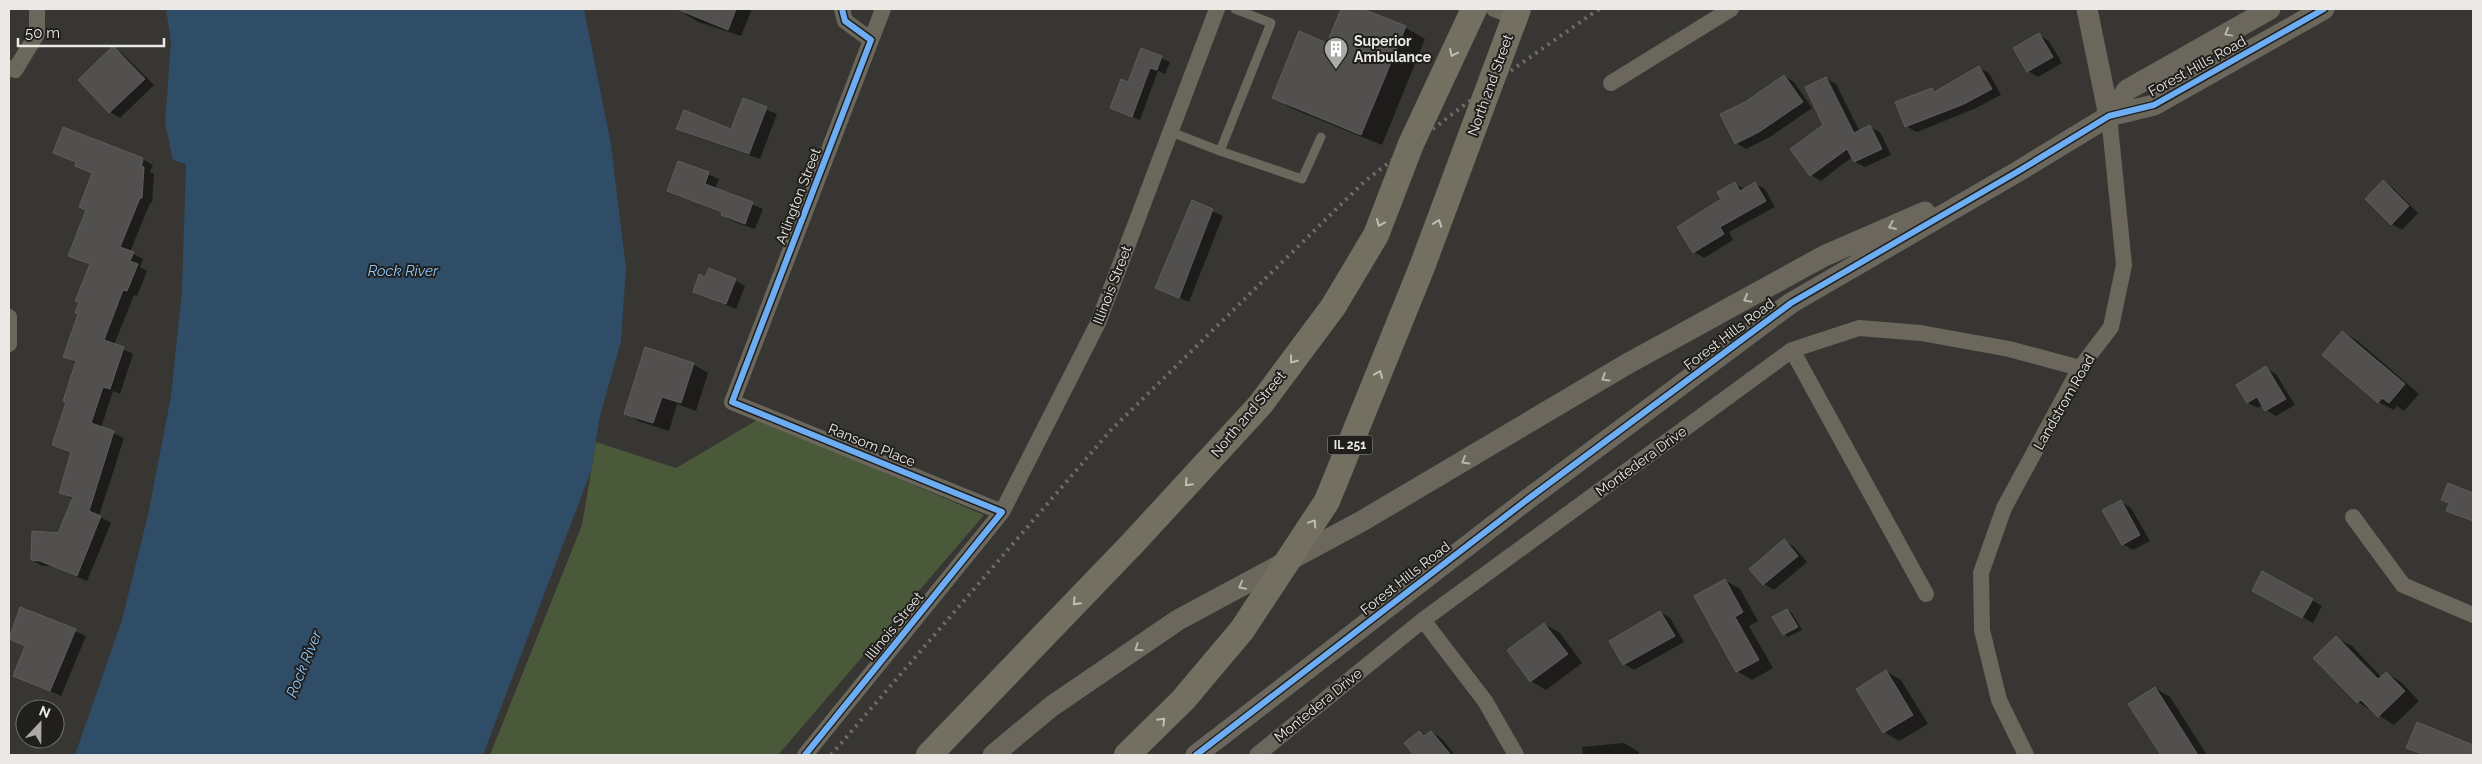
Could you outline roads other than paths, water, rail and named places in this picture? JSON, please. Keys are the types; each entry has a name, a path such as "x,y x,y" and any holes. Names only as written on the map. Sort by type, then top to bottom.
{"main road":[{"name":"North 2nd Street","path":"930,755 1132,544 1260,405 1333,307 1376,235 1411,144 1474,9"},
{"name":"North 2nd Street","path":"1127,755 1183,700 1242,630 1327,501 1422,267 1509,11"}],"street":[{"path":"12,69 37,34 37,9"},
{"path":"842,9 845,21 871,40"},
{"name":"Arlington Street","path":"732,402 883,9"},
{"name":"Illinois Street","path":"805,755 1002,512 1098,323 1217,9"},
{"path":"1610,83 1731,9"},
{"name":"Landstrom Road","path":"2026,755 1999,700 1982,630 1981,573 2004,508 2080,368 2111,327 2124,265 2109,116 2087,9"},
{"name":"Forest Hills Road","path":"2109,116 2127,90 2270,9"},
{"name":"Forest Hills Road","path":"1196,755 1528,499 1791,303 2017,172 2109,116 2154,106 2324,9"},
{"name":"Forest Hills Road","path":"993,755 1052,706 1178,620 1362,521 1628,364 1824,256 2017,172"},
{"path":"9,317 9,344"},
{"name":"Montedera Drive","path":"1257,755 1423,620 1792,350 1859,328 1921,333 2009,349 2080,368"},
{"path":"1792,350 1926,594"},
{"name":"Ransom Place","path":"732,402 1002,512"},
{"path":"2353,517 2403,585 2473,615"},
{"path":"1423,620 1485,701 1516,755"}],"lane":[{"path":"1220,152 1271,23 1235,9"},
{"path":"1171,132 1220,152 1302,179 1322,137"}],"water":[{"name":"Rock River","path":"166,9 584,9 611,145 626,268 621,341 600,416 591,471 483,755 75,755 122,620 148,515 171,396 182,291 186,164 173,160 165,123 171,42"}],"railway":[{"path":"831,755 1111,430 1365,181 1489,86 1599,9"}],"place":[{"name":"Superior Ambulance","path":"1336,70"}]}
